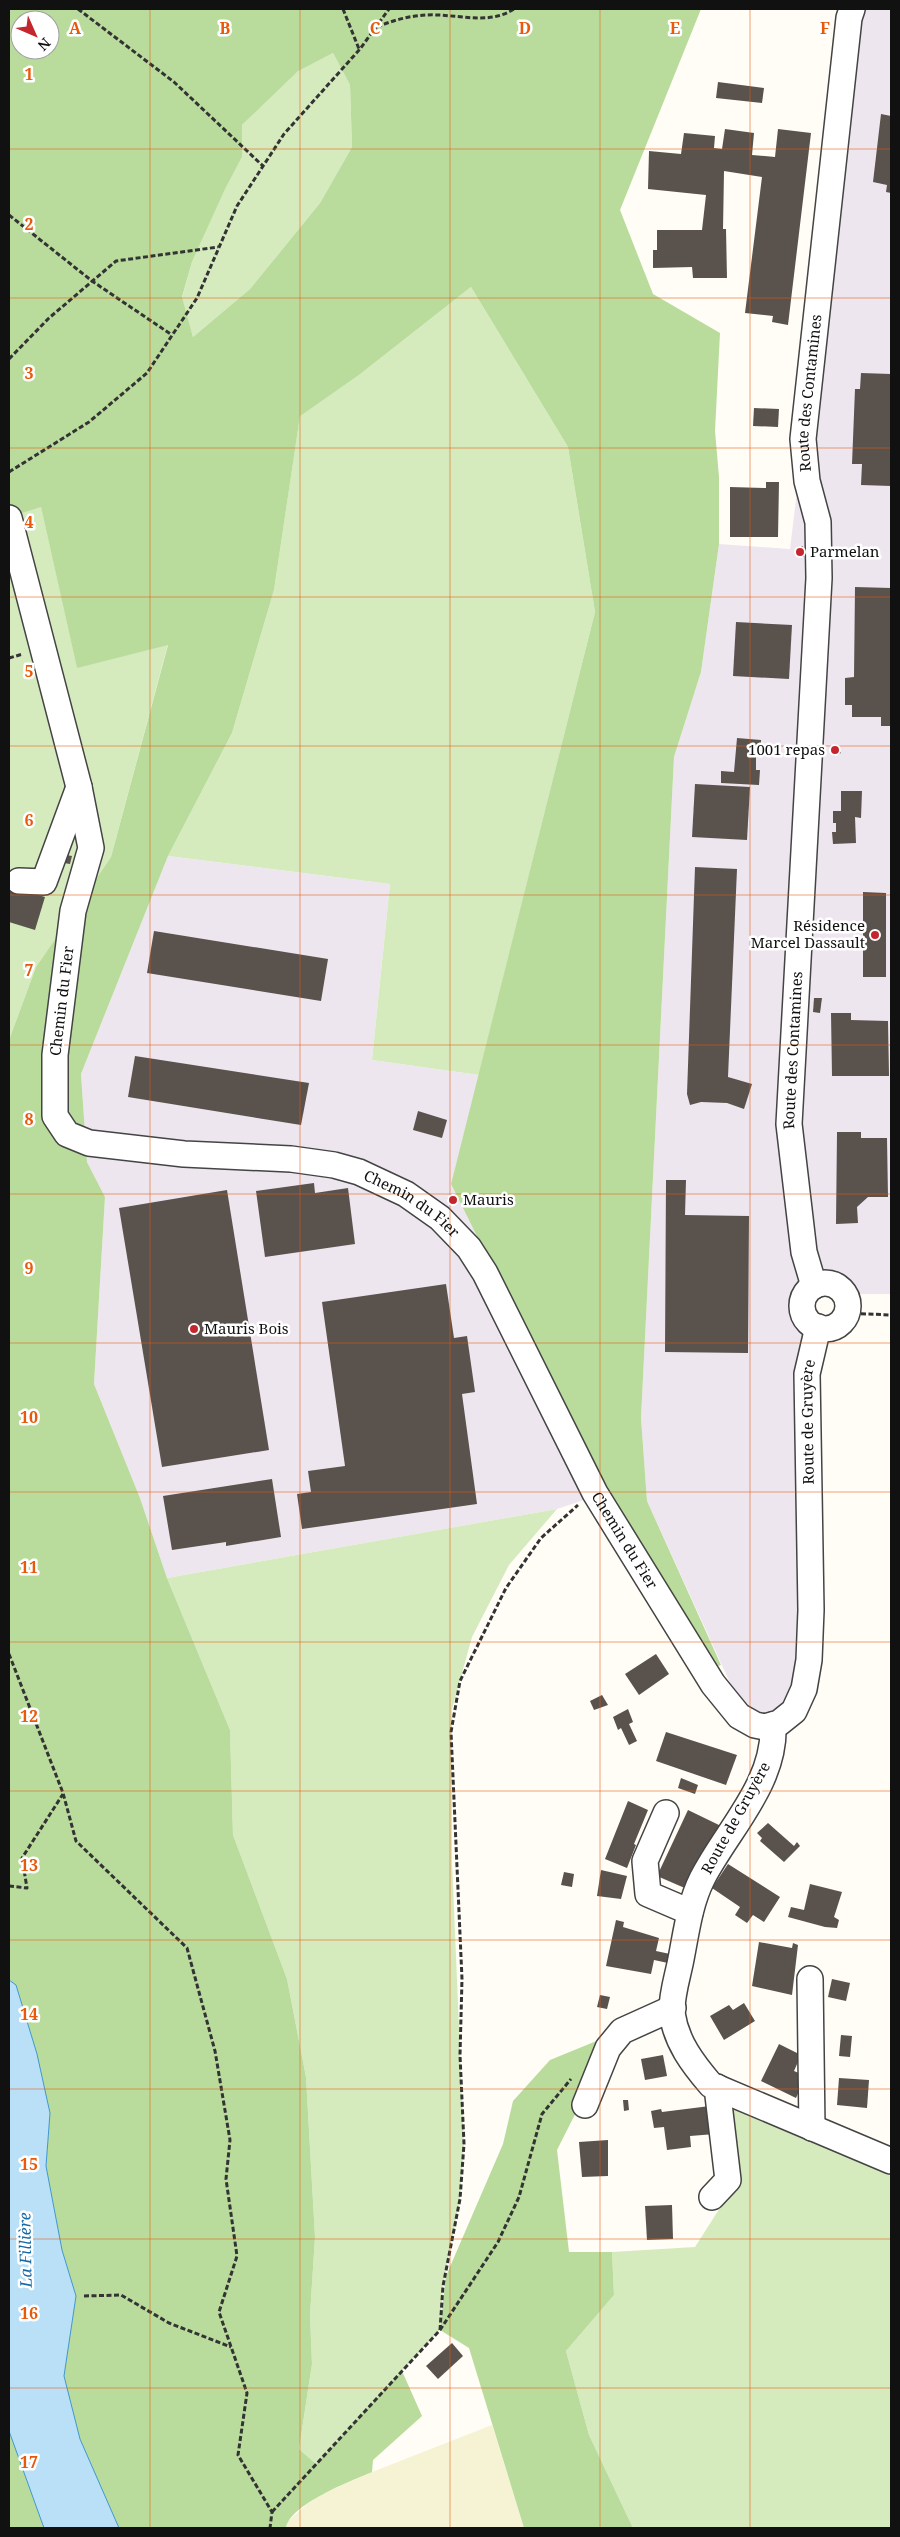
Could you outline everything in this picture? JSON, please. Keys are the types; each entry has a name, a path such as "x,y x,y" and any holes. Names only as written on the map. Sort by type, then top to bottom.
{"street":[{"name":"Route des Contamines","path":"814,1286 804,1252 789,1124 819,578 818,522 807,481 803,439 849,18 852,9"},
{"path":"9,518 79,787 44,882 19,881"},
{"name":"Chemin du Fier","path":"79,787 91,848 73,911 55,1055 55,1116 67,1134 89,1144 127,1149 291,1159 334,1165 383,1182 424,1205 460,1238 485,1273 595,1493 724,1698 746,1721 765,1727 773,1725"},
{"path":"830,1284 840,1289 846,1298 846,1313 836,1325 825,1329 818,1328 806,1318 802,1308 803,1297 814,1286 830,1284"},
{"name":"Route de Gruyère","path":"818,1328 806,1374 811,1610 809,1660 804,1689 800,1702 787,1718 773,1725 773,1745 770,1760 751,1798 703,1877 690,1912 673,2008 680,2043 694,2064 712,2085 891,2161"},
{"path":"666,1813 645,1861 648,1894 690,1912"},
{"path":"810,1979 812,2128"},
{"path":"585,2105 608,2048 622,2031 673,2008"},
{"path":"712,2197 728,2180 717,2087"}],"path":[{"path":"78,9 174,82 262,166"},
{"path":"343,9 360,49"},
{"path":"9,472 89,422 147,373 197,298 237,206 262,166 284,134 360,49 389,9"},
{"path":"376,27 399,18 436,15 487,19 514,9"},
{"path":"9,215 92,281 172,334"},
{"path":"9,359 50,318 116,261 219,247"},
{"path":"9,658 18,656"},
{"path":"846,1313 891,1315"},
{"path":"440,2330 443,2286 460,2199 464,2144 460,2055 462,1979 451,1732 453,1713 460,1681 511,1580 541,1538 569,1512 595,1493"},
{"path":"9,1654 10,1662 63,1794 76,1841 186,1948 214,2050 230,2140 226,2179 238,2256 219,2312 247,2393 238,2455 272,2512"},
{"path":"9,1886 27,1888 22,1858 63,1794"},
{"path":"270,2528 272,2512 440,2330 498,2242 519,2197 542,2114 574,2076"},
{"path":"84,2296 121,2295 169,2323 231,2347"}],"shaded area":[{"path":"856,9 891,9 891,1294 807,1294 807,1656 786,1701 770,1715 752,1712 741,1703 647,1501 641,1418 674,757 701,672 719,544 790,549"},
{"path":"168,856 390,884 372,1060 479,1075 451,1184 605,1493 557,1509 167,1578 140,1498 94,1384 105,1197 87,1162 81,1074"},
{"path":"492,2425 524,2528 286,2528 287,2522 315,2497 372,2472"}],"green space":[{"path":"9,9 701,9 620,210 653,294 720,333 715,431 719,477 719,544 701,672 674,757 641,1418 647,1501 721,1665 703,1671 605,1493 451,1184 595,612 568,447 471,287 359,375 300,416 274,590 232,733 168,856 81,1074 87,1162 105,1197 94,1384 140,1498 167,1578 230,1730 233,1835 287,1979 306,2077 315,2237 310,2315 312,2364 299,2449 316,2464 402,2371 422,2416 373,2460 372,2472 337,2487 309,2502 290,2519 286,2528 119,2528 80,2439 64,2376 76,2296 62,2250 46,2166 50,2113 37,2054 16,1985 9,1980 9,1040 36,967 111,857 168,645 77,668 41,507 9,517","holes":["333,53 350,85 352,147 320,203 250,289 193,337 182,297 192,262 225,189 242,157 242,125 298,71"]},
{"path":"333,53 350,85 352,147 320,203 250,289 193,337 182,298 192,262 225,188 242,157 242,125 298,70"},
{"path":"471,287 568,447 595,612 479,1075 372,1060 390,884 168,856 232,733 274,590 300,415 359,375"},
{"path":"41,506 77,667 168,644 111,857 36,967 9,1040 9,517"},
{"path":"557,1509 509,1565 472,1637 452,1709 452,1862 464,2144 460,2199 443,2286 440,2330 316,2464 299,2449 312,2364 310,2315 315,2237 306,2077 287,1979 233,1835 230,1730 167,1578"},
{"path":"616,2033 557,2150 569,2252 612,2252 614,2295 566,2351 589,2435 633,2528 524,2528 469,2348 440,2330 446,2276 503,2144 513,2101 550,2060"},
{"path":"722,2101 891,2176 891,2528 633,2528 589,2435 566,2351 614,2295 612,2252 695,2247 732,2189"},
{"path":"9,2431 44,2528 9,2528"}],"water":[{"name":"La Fillière","path":"9,1980 16,1985 37,2054 50,2113 46,2166 62,2250 76,2296 64,2376 80,2439 119,2528 44,2528 9,2431"}],"building":[{"path":"718,82 764,88 762,103 716,98"},
{"path":"881,114 891,116 891,193 886,192 887,185 873,182"},
{"path":"725,129 754,133 752,155 775,157 778,129 811,133 788,325 772,322 773,316 745,313 762,177 724,171 723,229 726,229 727,278 693,278 692,267 653,268 653,250 657,250 657,230 702,230 706,195 648,189 649,151 681,154 684,133 715,136 714,148 722,149"},
{"path":"861,373 891,374 891,486 861,485 862,464 852,464 855,389 860,389"},
{"path":"754,408 779,409 778,427 753,426"},
{"path":"766,482 779,482 778,537 730,537 730,487 766,488"},
{"name":"Parmelan","path":"803,546 804,557 797,557 797,547"},
{"path":"855,587 891,588 891,726 881,726 881,717 852,717 852,705 845,705 845,678 854,677"},
{"path":"736,622 792,625 789,679 733,676"},
{"path":"737,738 761,740 761,755 756,755 756,770 760,770 759,785 721,783 721,771 734,772"},
{"name":"1001 repas","path":"836,744 841,753 834,756 830,747"},
{"path":"695,784 750,787 747,840 692,837"},
{"path":"841,791 862,791 861,818 855,817 856,843 833,844 832,832 836,832 836,823 833,823 833,811 841,811"},
{"path":"66,855 72,856 70,864 64,863"},
{"path":"695,867 737,869 728,1077 752,1084 744,1109 727,1103 701,1102 690,1105 687,1094"},
{"path":"11,887 45,897 35,930 9,922 9,895"},
{"name":"Résidence Marcel Dassault","path":"863,892 886,893 886,977 863,977"},
{"path":"154,931 328,959 321,1001 147,973"},
{"path":"814,998 822,998 820,1013 813,1012"},
{"path":"831,1013 851,1013 851,1020 888,1021 889,1076 832,1076"},
{"path":"135,1056 309,1083 301,1125 128,1097"},
{"path":"418,1111 447,1120 442,1138 413,1130"},
{"path":"837,1132 861,1132 861,1138 887,1138 888,1197 868,1197 857,1207 858,1223 836,1224"},
{"path":"666,1180 686,1180 685,1215 749,1216 748,1353 665,1352"},
{"path":"314,1183 315,1193 348,1188 355,1244 265,1257 256,1191"},
{"path":"227,1190 269,1450 162,1467 119,1208"},
{"name":"Mauris","path":"451,1194 459,1201 455,1205 447,1199"},
{"path":"446,1284 454,1338 467,1336 475,1392 462,1394 477,1504 302,1529 297,1494 311,1492 308,1471 345,1466 322,1302"},
{"path":"272,1479 281,1537 226,1546 226,1542 172,1550 163,1496"},
{"path":"656,1654 669,1674 639,1695 625,1674"},
{"path":"602,1695 608,1705 594,1710 590,1701"},
{"path":"628,1709 633,1722 629,1724 637,1741 629,1745 621,1728 618,1730 613,1717"},
{"path":"666,1732 737,1755 726,1785 656,1761"},
{"path":"681,1778 698,1785 695,1794 678,1788"},
{"path":"628,1801 648,1810 634,1844 636,1845 627,1868 605,1859"},
{"path":"688,1810 721,1826 687,1889 657,1876"},
{"path":"768,1823 794,1846 797,1842 800,1846 784,1862 760,1841 762,1838 757,1833"},
{"path":"728,1864 780,1897 764,1922 753,1915 747,1923 735,1915 740,1907 712,1888"},
{"path":"601,1870 627,1876 621,1899 597,1896"},
{"path":"564,1872 574,1874 572,1887 561,1885"},
{"path":"810,1884 842,1892 834,1917 839,1920 837,1928 825,1927 788,1917 791,1907 804,1910"},
{"path":"616,1920 624,1922 623,1927 659,1938 656,1951 670,1954 668,1963 654,1960 651,1974 606,1966"},
{"path":"759,1942 792,1948 793,1943 798,1945 792,1995 752,1986"},
{"path":"832,1979 850,1983 846,2001 828,1997"},
{"path":"600,1995 610,1997 607,2009 597,2007"},
{"path":"744,2003 755,2021 724,2040 710,2016 729,2005 733,2010"},
{"path":"841,2035 852,2036 850,2057 839,2056"},
{"path":"779,2044 801,2055 794,2071 806,2076 796,2098 761,2081"},
{"path":"663,2055 667,2076 645,2080 641,2059"},
{"path":"839,2078 869,2080 867,2108 837,2105"},
{"path":"623,2100 628,2100 629,2110 624,2111"},
{"path":"710,2106 715,2134 690,2136 691,2147 667,2150 664,2127 654,2128 651,2111 661,2109 662,2112"},
{"path":"608,2140 608,2176 582,2177 579,2142"},
{"path":"672,2205 673,2239 647,2240 645,2206"},
{"path":"452,2343 463,2356 438,2379 426,2366"}],"place":[{"name":"Parmelan","path":"800,552"},
{"name":"1001 repas","path":"835,750"},
{"name":"Résidence Marcel Dassault","path":"875,935"},
{"name":"Mauris","path":"453,1200"},
{"name":"Mauris Bois","path":"194,1329"}]}
